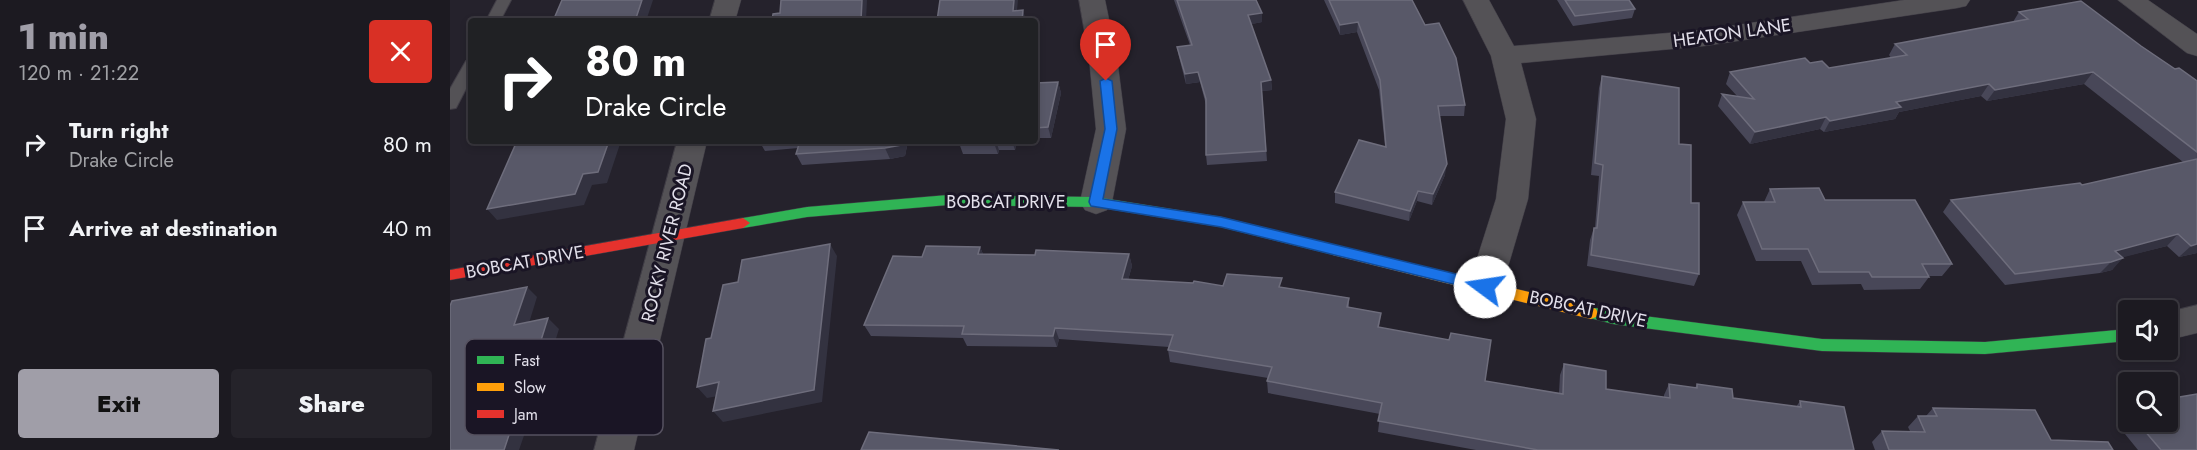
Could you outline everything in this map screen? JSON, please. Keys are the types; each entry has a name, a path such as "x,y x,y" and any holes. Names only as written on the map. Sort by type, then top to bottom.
{"street":[{"path":"723,18 728,0"},
{"path":"1092,0 1103,58 1111,129 1096,202"},
{"path":"1476,0 1505,56 1521,119 1512,199 1485,287"},
{"name":"HEATON LANE","path":"1505,56 1704,38 1859,7 1958,0"},
{"path":"2131,0 2197,47"},
{"name":"ROCKY RIVER ROAD","path":"642,339 691,144"},
{"name":"BOBCAT DRIVE","path":"450,275 807,212 936,201 1096,202 1221,222 1612,318 1822,345 1985,348 2118,336"},
{"path":"2178,324 2197,319"},
{"name":"ROCKY RIVER ROAD","path":"614,450 618,435"}],"lane":[{"path":"495,18 504,0"},
{"path":"450,104 468,70"}],"building":[{"path":"562,0 642,0 636,18 554,18"},
{"path":"781,0 862,0 861,18 772,18 773,14 780,13"},
{"path":"940,0 1014,0 1013,11 1023,10 1022,18 937,18"},
{"path":"1177,0 1256,0 1262,13 1248,15 1271,80 1261,82 1266,151 1206,155 1206,99 1198,72 1185,74 1177,47 1192,45"},
{"path":"1329,0 1412,0 1425,25 1439,23 1456,58 1465,105 1438,106 1447,164 1433,194 1418,191 1410,211 1335,192 1359,140 1386,147 1380,80 1358,22 1340,25"},
{"path":"1565,0 1629,0 1635,9 1575,16"},
{"path":"2081,1 2141,46 2197,81 2197,152 2093,72 1995,90 1989,84 1896,102 1901,107 1830,121 1826,117 1755,132 1722,94 1754,99 1730,72 1805,58 1810,63 1822,61 1829,68 1907,55 1895,44 2028,19 2019,12"},
{"path":"1602,76 1679,88 1679,144 1691,145 1691,203 1699,203 1699,274 1591,255 1594,228 1597,228 1603,165 1595,163"},
{"path":"1058,82 1048,127 1038,128 1038,83"},
{"path":"516,144 608,144 598,172 583,174 575,194 487,209"},
{"path":"799,144 901,144 885,148 796,154"},
{"path":"2197,159 2197,244 2191,246 2178,234 2115,251 2123,258 2111,262 2015,274 1951,200 2080,183 2082,185"},
{"path":"1819,188 1825,200 1915,200 1952,264 1922,264 1929,277 1872,277 1869,272 1819,272 1808,249 1762,249 1743,202 1775,202 1770,189"},
{"path":"830,244 814,390 713,411 719,382 697,387 706,339 711,338 723,285 738,282 742,260"},
{"path":"926,246 980,247 978,254 1035,255 1036,250 1129,254 1122,279 1193,283 1194,281 1223,286 1227,274 1282,278 1279,287 1349,298 1347,307 1381,313 1378,327 1449,340 1451,333 1491,340 1485,381 1563,394 1564,364 1606,371 1606,389 1670,398 1669,384 1697,388 1697,384 1732,389 1733,398 1801,407 1800,401 1844,407 1854,450 1538,450 1378,421 1382,403 1267,381 1272,367 1168,350 1173,335 1055,328 1053,336 962,334 964,326 864,325 893,256 922,257"},
{"path":"527,287 514,325 548,318 541,339 465,339 465,435 509,435 504,450 450,450 450,306 452,301"},
{"path":"2197,394 2197,450 2161,450 2146,432 2178,432 2178,397"},
{"path":"1933,408 2035,410 2051,440 2108,442 2113,450 1889,450 1882,431 1925,432 1918,416 1937,416"},
{"path":"869,432 1059,450 861,450"}],"traffic: fast":[{"path":"743,223 807,212 948,200 1096,202 1221,222 1338,251"},
{"path":"1591,313 1613,318 1822,345 1985,348 2118,336"}],"traffic: slow":[{"path":"1338,251 1591,313"}],"traffic: jam":[{"path":"450,275 743,223"}],"route":[{"path":"1106,81 1111,129 1096,202 1221,222 1485,287"}]}
